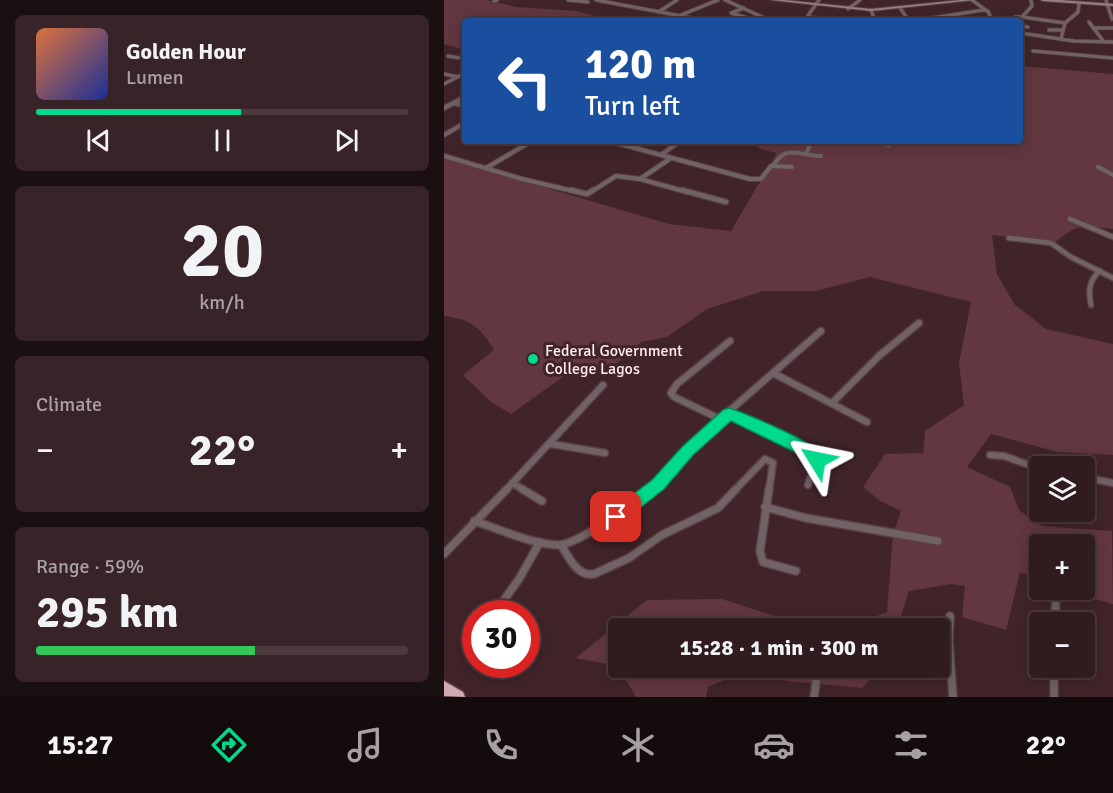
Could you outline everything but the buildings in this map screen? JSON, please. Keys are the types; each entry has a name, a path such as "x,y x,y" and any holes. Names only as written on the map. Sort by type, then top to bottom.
{"highway":[{"path":"444,688 458,697"}],"street":[{"path":"568,0 588,2"},
{"path":"596,0 692,18"},
{"path":"660,11 675,0"},
{"path":"679,18 718,0"},
{"path":"725,0 765,18"},
{"path":"773,0 872,10 972,0 987,11 990,18"},
{"path":"812,18 807,17 819,0"},
{"path":"848,9 860,0"},
{"path":"1022,17 1032,6 1031,0"},
{"path":"1043,0 1111,5"},
{"path":"1106,0 1111,5 1112,19"},
{"path":"1061,39 1065,23 1078,12 1079,4"},
{"path":"744,8 731,13 747,18"},
{"path":"900,8 907,18"},
{"path":"872,10 874,18"},
{"path":"946,18 964,12 987,11"},
{"path":"1015,18 1065,23"},
{"path":"1089,22 1104,42"},
{"path":"1023,26 1028,27"},
{"path":"1094,28 1113,28"},
{"path":"1049,30 1063,30"},
{"path":"1023,33 1061,39 1113,42"},
{"path":"1040,41 1041,36"},
{"path":"1033,51 1113,58"},
{"path":"448,56 462,58"},
{"path":"444,74 458,77"},
{"path":"444,84 462,75"},
{"path":"444,108 462,99"},
{"path":"454,103 462,105"},
{"path":"444,135 462,125"},
{"path":"486,168 527,144"},
{"path":"620,144 750,179 761,179 783,152 821,156"},
{"path":"661,155 676,144"},
{"path":"806,154 811,144"},
{"path":"884,144 889,145"},
{"path":"444,156 522,179 587,194 615,175 622,174 726,202"},
{"path":"640,179 671,158"},
{"path":"772,166 792,167"},
{"path":"1098,167 1113,175"},
{"path":"1070,219 1113,237"},
{"path":"1009,238 1051,243 1071,257 1113,278"},
{"path":"1091,305 1088,294 1089,286 1096,273 1100,271"},
{"path":"832,403 880,355 919,323"},
{"path":"474,521 540,542 561,545 600,527 645,496 720,419 729,414 775,374 821,331"},
{"path":"720,419 674,397 671,393 677,384 730,341"},
{"path":"775,374 867,422"},
{"path":"444,554 551,444 603,385"},
{"path":"729,414 775,434 817,457 808,484"},
{"path":"551,444 604,453"},
{"path":"990,455 1004,454 1029,466"},
{"path":"561,545 579,571 588,576 594,574 629,558 662,535 718,508 765,459 773,463 760,551 763,562 796,571"},
{"path":"1095,480 1112,485"},
{"path":"512,483 542,501"},
{"path":"765,507 806,518 938,541"},
{"path":"504,600 540,542"},
{"path":"951,616 949,641 953,697"},
{"path":"814,697 817,678"},
{"path":"1054,678 1054,697"}],"shaded area":[{"path":"444,0 487,0 516,7 577,11 602,18 462,18 462,49 444,44"},
{"path":"1023,66 1113,74 1113,229 1081,227 1069,232 1054,243 992,235 997,274 1014,304 1046,329 1113,344 1113,455 1058,452 991,434 967,467 1010,487 1019,510 1029,517 1029,522 1036,522 1042,526 1112,531 1113,604 1095,599 1095,534 1029,534 1029,575 1020,572 1006,630 962,617 965,586 951,584 909,591 901,618 871,618 887,612 893,534 901,511 879,500 863,487 885,454 923,453 925,431 964,405 959,363 971,302 870,277 816,291 763,291 707,309 667,337 641,342 604,375 574,369 511,414 490,401 463,375 494,350 484,335 474,326 461,319 444,316 444,158 669,224 731,231 777,153 761,149 754,144 1023,144"},
{"path":"722,599 781,618 625,618 647,600"},
{"path":"608,632 608,664 576,658"},
{"path":"625,678 729,678 708,687 706,697 636,697"},
{"path":"776,678 872,678 862,688"}],"place":[{"name":"Federal Government College Lagos","path":"533,359"}],"route":[{"path":"616,517 658,485 720,419 729,414 775,434 811,453 817,457 817,460"}]}
